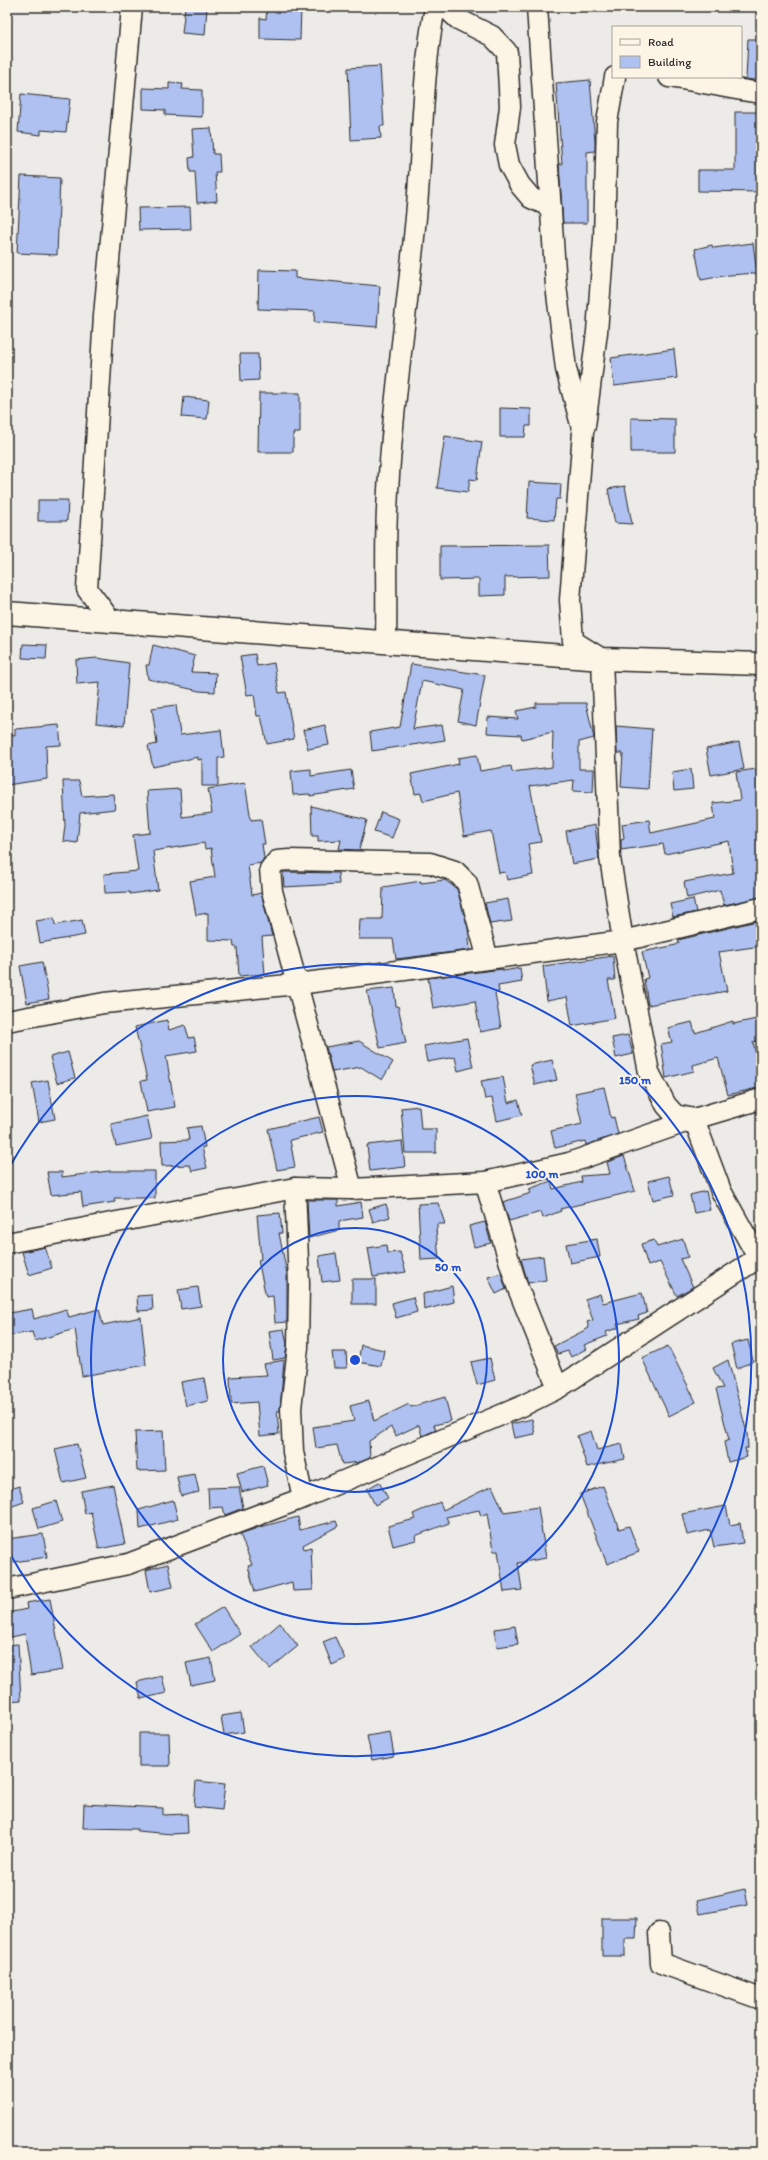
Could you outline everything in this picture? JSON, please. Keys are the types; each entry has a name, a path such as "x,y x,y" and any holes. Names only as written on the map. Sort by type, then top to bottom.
{"street":[{"path":"111,621 88,588 104,316 132,7"},
{"path":"386,642 387,510 401,350 416,226 424,101 431,28 435,7"},
{"path":"445,7 458,19 492,36 507,52 510,107 505,145 509,165 520,185 531,198 551,207"},
{"path":"537,7 556,285 566,370 583,432"},
{"path":"602,659 573,641 570,600 583,432 590,399 597,332 604,239 607,122 614,78"},
{"path":"677,78 701,81 723,88 761,93"},
{"path":"7,613 602,659 761,664"},
{"path":"602,659 610,858 623,941 649,1072 666,1105 675,1115 694,1119"},
{"path":"352,1188 272,891 270,869 277,861 430,863 455,871 467,883 488,959"},
{"path":"7,1020 104,1003 298,984 623,941 761,908"},
{"path":"7,1243 295,1188 352,1188 485,1182 569,1163 694,1119 761,1099"},
{"path":"7,1589 128,1564 303,1498 520,1407 558,1388 759,1260 721,1191 694,1119"},
{"path":"485,1182 517,1286 558,1388"},
{"path":"295,1188 299,1284 298,1346 291,1408 293,1452 303,1498"},
{"path":"659,1933 661,1963 761,1999"}],"building":[{"path":"185,7 207,7 205,35 182,33"},
{"path":"267,7 301,7 300,40 260,39 260,18 266,19"},
{"path":"748,39 761,39 761,81 746,79"},
{"path":"380,66 384,126 380,126 381,138 351,140 348,68"},
{"path":"590,80 595,151 587,152 587,223 563,223 559,164 562,164 556,83"},
{"path":"169,83 183,84 182,89 202,90 202,117 165,115 165,110 143,109 143,88 169,89"},
{"path":"21,94 70,99 66,132 41,130 41,135 18,132"},
{"path":"735,112 761,112 761,192 698,191 698,170 735,170"},
{"path":"211,128 213,154 219,154 220,172 215,172 217,201 197,203 195,172 190,172 189,158 194,157 192,129"},
{"path":"21,176 60,178 57,255 17,253"},
{"path":"190,207 191,229 139,230 138,208"},
{"path":"753,243 757,273 729,275 701,280 695,249 712,245 713,248"},
{"path":"259,270 295,271 295,278 380,286 377,327 314,322 315,311 258,309"},
{"path":"674,349 677,378 614,386 611,358"},
{"path":"240,354 258,354 259,380 241,381"},
{"path":"259,393 300,393 300,433 293,433 293,452 258,452"},
{"path":"184,397 209,400 207,419 182,417"},
{"path":"500,408 531,409 531,426 526,426 525,437 500,437"},
{"path":"631,418 675,419 675,452 631,452"},
{"path":"445,436 482,442 477,480 470,479 468,492 437,488"},
{"path":"529,482 561,484 560,499 556,499 554,520 527,518"},
{"path":"625,486 632,524 615,523 608,489"},
{"path":"38,500 68,500 67,521 38,521"},
{"path":"549,545 550,576 505,577 505,595 479,596 479,579 440,580 440,546"},
{"path":"23,644 47,645 46,659 22,658"},
{"path":"153,645 195,656 191,672 216,673 215,692 199,691 148,679 146,665 149,665"},
{"path":"255,654 257,666 274,663 279,693 286,692 294,739 267,744 261,716 257,716 254,694 247,695 240,656"},
{"path":"97,658 129,663 124,726 96,723 100,682 77,684 76,660"},
{"path":"411,664 485,675 476,725 458,721 464,690 422,681 413,729 442,725 445,740 372,751 370,732 400,727"},
{"path":"536,703 586,703 594,738 579,742 579,769 594,769 593,792 573,791 574,780 530,786 541,842 528,844 533,875 507,880 505,872 499,873 491,831 464,836 457,793 423,801 421,793 415,794 411,774 459,764 458,758 477,755 480,771 511,766 512,772 552,767 553,732 522,739 521,735 487,733 488,717 518,719 516,711 536,707"},
{"path":"176,705 180,735 221,730 224,757 218,758 218,786 202,786 202,759 198,760 198,757 153,767 148,746 157,744 152,708"},
{"path":"59,725 61,745 46,746 47,779 7,785 7,734 15,735 15,729"},
{"path":"325,725 329,745 308,749 303,730"},
{"path":"616,726 652,729 648,789 621,787 623,753 617,753"},
{"path":"739,742 744,769 711,775 706,749"},
{"path":"311,769 311,776 351,770 354,789 310,796 310,794 293,795 291,771"},
{"path":"691,769 693,789 674,791 672,772"},
{"path":"756,769 761,802 761,815 758,816 761,837 761,897 724,905 720,890 687,898 684,882 733,873 729,841 665,854 663,844 621,850 621,839 624,838 622,824 649,820 651,833 715,819 713,803 740,800 736,772"},
{"path":"63,781 79,781 82,796 113,794 115,809 80,813 77,843 63,841 65,826"},
{"path":"245,783 251,820 261,819 265,844 262,844 264,858 261,863 248,865 252,895 261,893 272,936 262,937 265,974 239,976 237,947 234,947 233,941 208,940 208,913 196,915 190,881 215,877 211,848 205,849 204,843 153,851 158,890 130,894 130,892 105,893 104,874 138,871 133,835 150,833 147,791 180,789 182,817 212,813 208,789"},
{"path":"311,806 367,820 359,850 339,849 341,840 318,841 318,836 312,836"},
{"path":"381,812 399,819 392,838 374,832"},
{"path":"595,825 599,859 572,864 566,831"},
{"path":"283,872 338,873 339,884 284,887"},
{"path":"445,880 457,889 468,928 470,950 396,959 393,939 359,939 360,919 382,919 383,887 421,881 421,883"},
{"path":"508,899 512,921 490,924 485,903"},
{"path":"693,899 696,912 673,917 670,904"},
{"path":"54,918 55,925 82,920 85,935 40,943 36,921"},
{"path":"761,920 761,946 719,952 727,991 648,1005 644,979 648,978 642,952 676,945 679,943 678,940"},
{"path":"613,956 615,980 608,980 615,1018 572,1026 567,997 547,1001 543,966"},
{"path":"42,962 49,999 27,1003 20,966"},
{"path":"520,968 522,982 498,986 499,992 495,993 501,1028 480,1032 475,1001 433,1008 428,978"},
{"path":"394,988 396,1006 398,1006 406,1043 380,1048 367,991"},
{"path":"761,1018 761,1040 753,1042 761,1075 761,1087 728,1095 718,1058 693,1065 694,1071 666,1078 661,1044 672,1042 668,1028 692,1022 695,1033 733,1021 733,1024"},
{"path":"167,1020 169,1030 185,1025 189,1038 194,1037 197,1051 166,1056 175,1107 147,1112 141,1081 147,1080 135,1027"},
{"path":"628,1035 633,1054 616,1058 612,1038"},
{"path":"467,1038 473,1067 458,1071 455,1057 427,1062 424,1046"},
{"path":"359,1041 393,1062 382,1080 361,1067 332,1072 326,1047"},
{"path":"68,1052 75,1078 57,1083 50,1057"},
{"path":"552,1060 557,1080 535,1085 530,1065"},
{"path":"503,1077 508,1103 518,1100 522,1115 497,1121 492,1098 485,1099 481,1081"},
{"path":"48,1080 55,1119 39,1122 32,1083"},
{"path":"604,1087 611,1118 614,1117 618,1134 586,1145 585,1141 555,1148 551,1131 582,1124 575,1093"},
{"path":"419,1106 421,1129 436,1129 436,1153 405,1153 401,1108"},
{"path":"147,1116 152,1139 116,1146 111,1124"},
{"path":"319,1117 323,1132 290,1140 295,1167 277,1170 268,1129"},
{"path":"201,1126 205,1147 202,1147 207,1168 192,1171 190,1165 162,1166 161,1141 189,1140 187,1128"},
{"path":"402,1141 405,1167 370,1171 367,1145"},
{"path":"624,1156 635,1191 560,1209 561,1211 543,1218 541,1212 509,1221 503,1202 531,1193 529,1189 551,1181 553,1189 582,1182 581,1176 610,1174 607,1162"},
{"path":"109,1171 155,1171 155,1198 114,1198 115,1202 83,1207 81,1192 51,1195 47,1172 62,1172 62,1177"},
{"path":"669,1176 674,1195 653,1200 648,1181"},
{"path":"706,1191 710,1210 694,1213 690,1195"},
{"path":"307,1200 338,1200 338,1206 361,1202 363,1217 339,1221 339,1230 309,1238"},
{"path":"438,1203 445,1224 437,1224 436,1229 439,1259 421,1260 418,1204"},
{"path":"386,1204 390,1217 373,1222 369,1209"},
{"path":"280,1213 282,1233 279,1233 287,1274 287,1322 275,1323 273,1296 266,1297 258,1260 261,1259 257,1215"},
{"path":"485,1222 491,1243 474,1247 469,1226"},
{"path":"597,1239 600,1257 570,1263 566,1244"},
{"path":"683,1239 688,1257 680,1259 693,1287 677,1296 660,1262 648,1266 641,1244 654,1240 657,1247"},
{"path":"386,1245 387,1253 400,1252 406,1272 373,1277 368,1248"},
{"path":"45,1247 52,1268 29,1275 22,1252"},
{"path":"336,1253 340,1280 322,1282 319,1256"},
{"path":"543,1256 546,1280 528,1283 521,1259"},
{"path":"501,1273 506,1289 496,1294 488,1277"},
{"path":"352,1279 376,1279 376,1304 352,1304"},
{"path":"452,1286 454,1302 424,1310 423,1294"},
{"path":"198,1287 201,1306 181,1309 178,1290"},
{"path":"642,1293 647,1313 638,1316 639,1319 617,1324 618,1328 606,1332 607,1336 584,1345 586,1349 571,1357 568,1351 558,1354 554,1346 589,1328 587,1322 593,1320 585,1299 600,1294 603,1303"},
{"path":"152,1295 153,1310 138,1311 137,1296"},
{"path":"413,1297 417,1312 396,1318 392,1303"},
{"path":"32,1309 34,1319 66,1309 69,1317 99,1309 103,1325 141,1317 146,1365 82,1376 75,1329 35,1341 32,1332 7,1336 7,1328 10,1326 9,1313"},
{"path":"284,1329 287,1344 285,1358 273,1360 269,1331"},
{"path":"748,1340 753,1361 737,1369 731,1344"},
{"path":"361,1345 384,1350 381,1366 358,1362"},
{"path":"668,1346 696,1402 669,1416 642,1358"},
{"path":"332,1352 346,1352 347,1368 334,1368"},
{"path":"490,1358 495,1380 477,1385 471,1362"},
{"path":"284,1360 280,1411 277,1411 279,1434 260,1436 257,1402 231,1404 230,1377 267,1375 264,1364"},
{"path":"728,1360 747,1433 748,1448 745,1448 747,1457 728,1462 724,1442 729,1440 716,1389 723,1388 713,1368"},
{"path":"204,1378 208,1401 186,1406 181,1382"},
{"path":"445,1397 451,1421 434,1425 436,1430 422,1436 419,1425 396,1436 391,1427 369,1441 370,1458 360,1462 342,1464 337,1445 316,1448 313,1427 354,1421 350,1406 369,1401 374,1421 409,1404 411,1407"},
{"path":"532,1419 535,1434 514,1438 511,1424"},
{"path":"163,1431 165,1470 137,1471 135,1432"},
{"path":"591,1431 597,1450 622,1444 625,1459 587,1467 577,1436"},
{"path":"77,1444 86,1478 63,1483 55,1449"},
{"path":"263,1466 268,1485 242,1492 237,1473"},
{"path":"195,1474 199,1492 181,1496 177,1477"},
{"path":"379,1482 388,1498 375,1505 367,1489"},
{"path":"113,1485 125,1544 99,1549 91,1512 85,1514 81,1491"},
{"path":"19,1486 24,1502 7,1508 7,1490"},
{"path":"492,1486 504,1512 538,1507 546,1558 518,1563 522,1590 504,1592 498,1551 493,1551 487,1513 481,1516 479,1510 446,1517 449,1523 415,1536 416,1540 393,1546 388,1526 415,1519 413,1514 440,1502 443,1510"},
{"path":"603,1486 619,1529 629,1526 639,1552 607,1564 580,1494"},
{"path":"239,1487 243,1508 225,1515 223,1507 209,1508 208,1488"},
{"path":"173,1500 178,1519 140,1529 139,1510"},
{"path":"56,1501 62,1522 39,1529 33,1508"},
{"path":"726,1506 730,1525 740,1523 743,1543 714,1547 710,1530 687,1535 682,1514"},
{"path":"298,1517 300,1530 336,1521 338,1526 303,1545 304,1549 311,1547 313,1590 293,1591 292,1582 255,1592 248,1566 252,1565 240,1534"},
{"path":"43,1534 47,1557 7,1563 7,1539"},
{"path":"168,1564 173,1587 150,1592 146,1570"},
{"path":"50,1599 63,1670 31,1675 25,1634 7,1638 7,1613 27,1609 26,1603"},
{"path":"223,1607 240,1634 213,1652 195,1624"},
{"path":"280,1623 298,1646 270,1669 252,1647"},
{"path":"515,1626 518,1644 497,1647 495,1629"},
{"path":"335,1637 345,1659 332,1665 323,1642"},
{"path":"18,1644 21,1700 7,1701 7,1645"},
{"path":"211,1658 215,1680 191,1685 186,1663"},
{"path":"162,1676 166,1693 141,1699 137,1682"},
{"path":"241,1713 244,1732 224,1735 221,1716"},
{"path":"390,1732 394,1756 372,1760 367,1736"},
{"path":"139,1733 169,1733 170,1766 139,1766"},
{"path":"196,1781 225,1784 222,1810 194,1807"},
{"path":"84,1804 163,1808 163,1815 187,1814 188,1833 172,1834 137,1831 137,1829 83,1828"},
{"path":"745,1889 748,1905 700,1914 697,1900"},
{"path":"602,1918 637,1918 636,1939 625,1939 625,1956 602,1956"}]}
